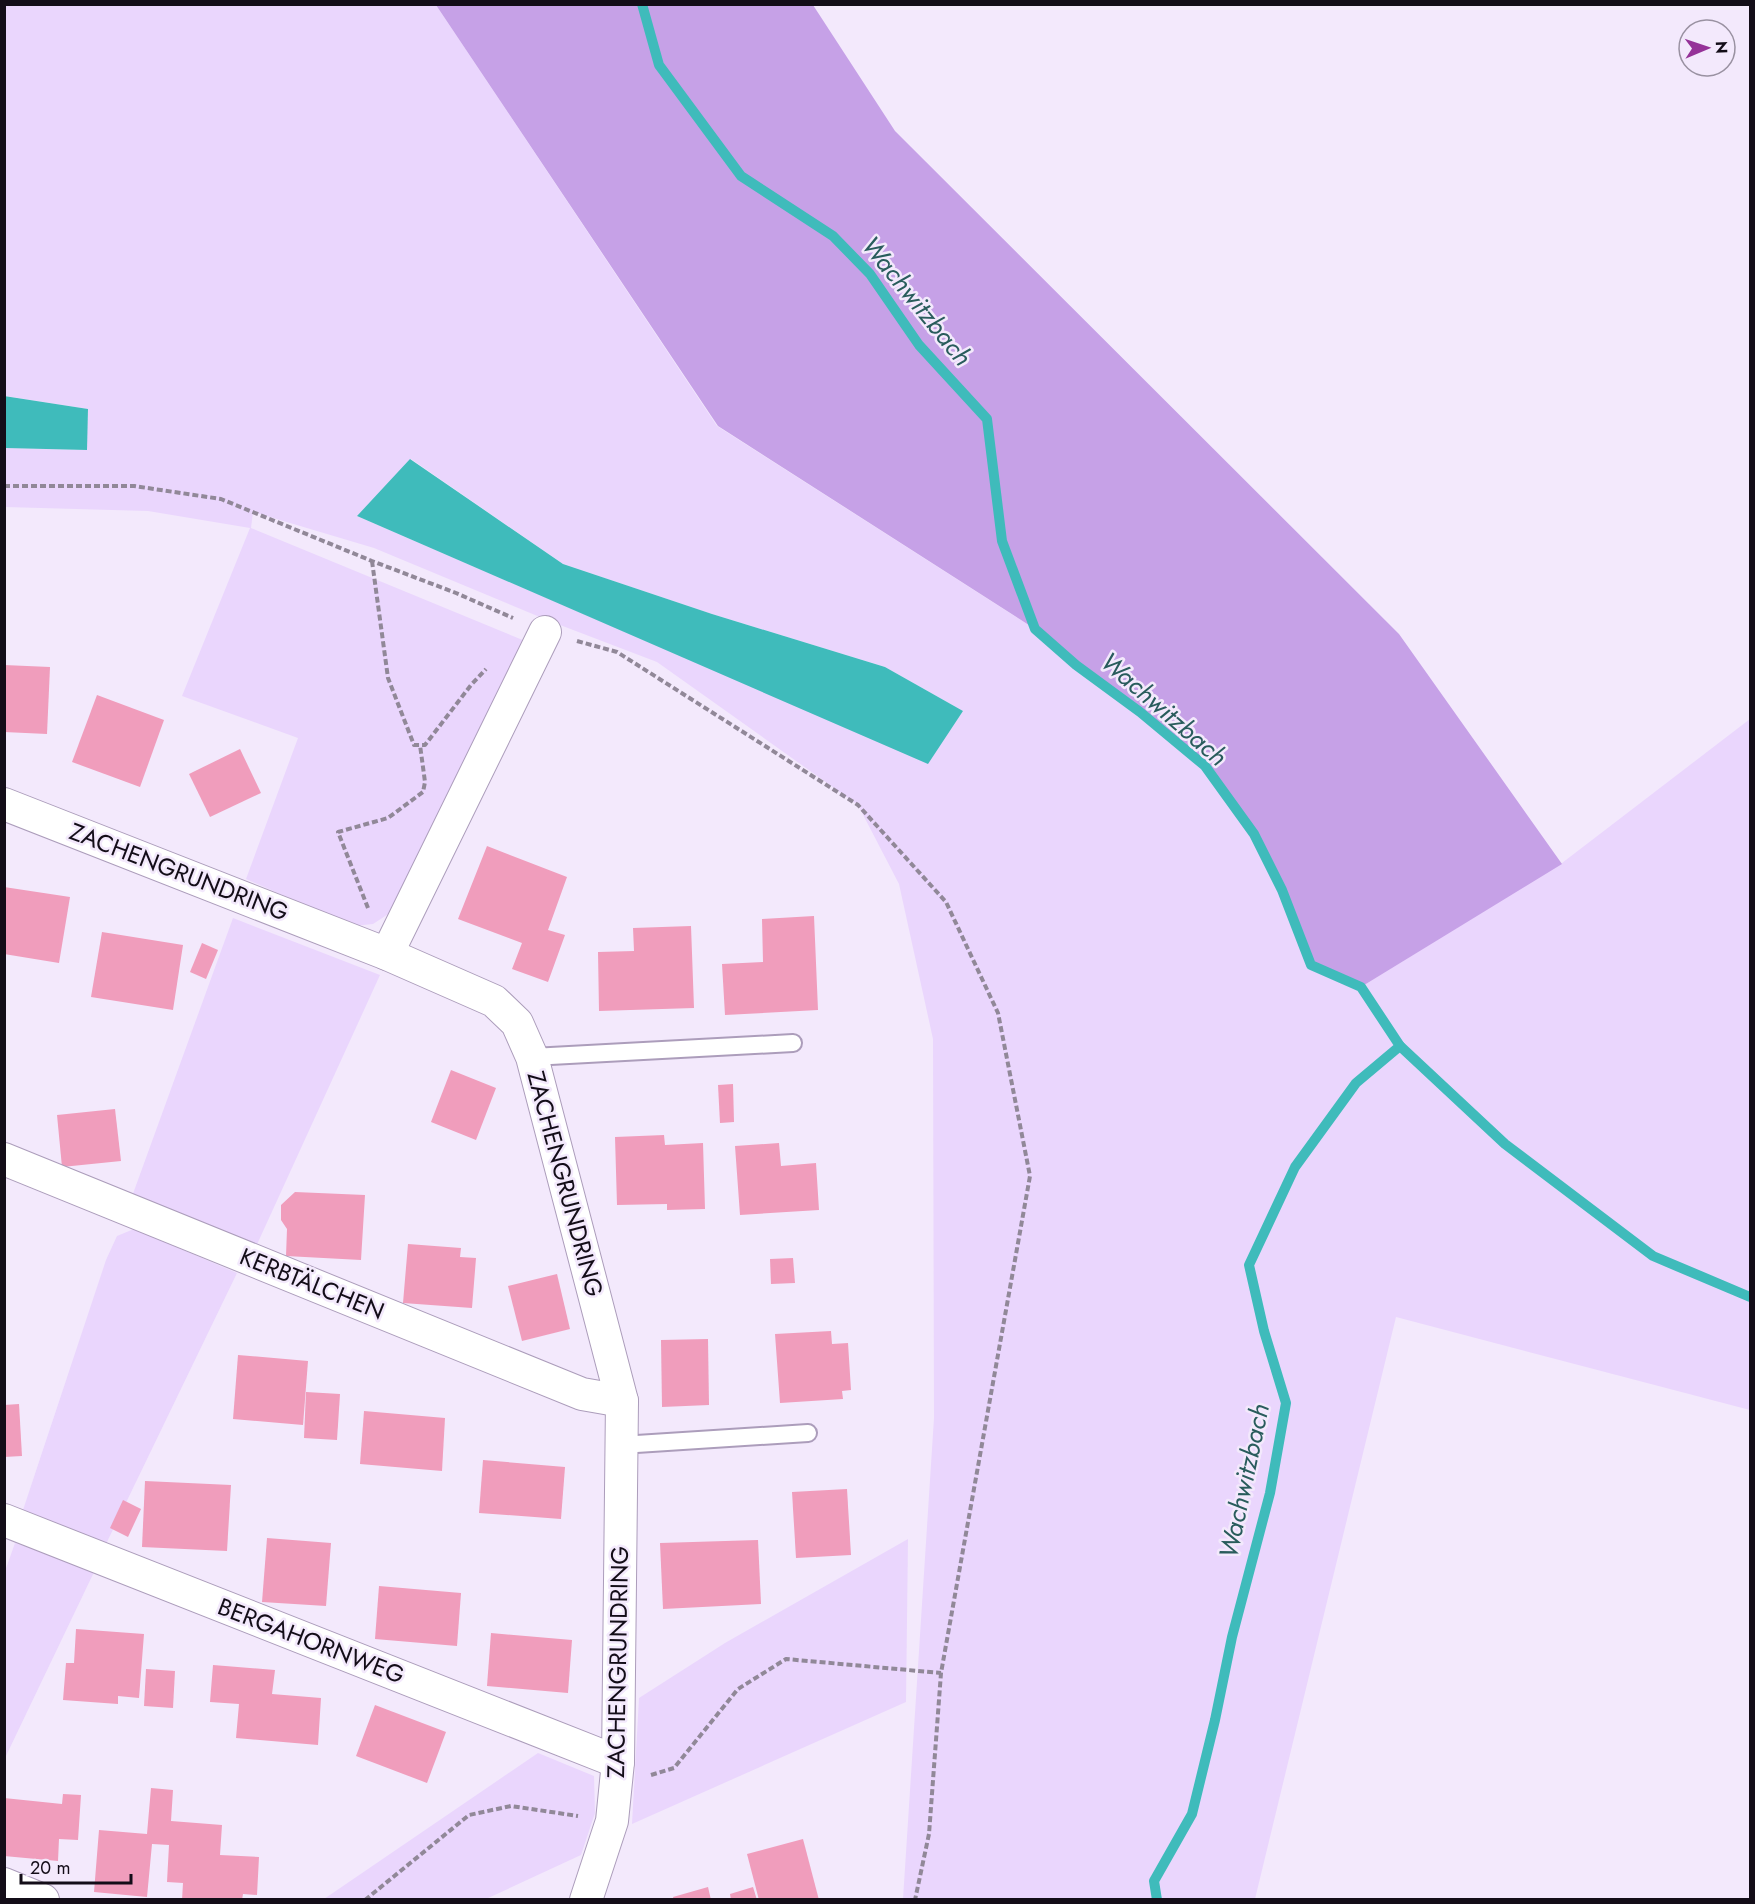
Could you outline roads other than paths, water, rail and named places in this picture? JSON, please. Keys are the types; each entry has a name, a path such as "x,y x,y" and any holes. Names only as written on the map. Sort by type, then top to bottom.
{"street":[{"path":"387,954 545,632"},
{"name":"ZACHENGRUNDRING","path":"4,804 387,954 494,1001 517,1023 532,1057 622,1401 617,1773 612,1821 586,1899"},
{"name":"KERBTÄLCHEN","path":"4,1159 582,1394 622,1401"},
{"name":"BERGAHORNWEG","path":"4,1520 617,1773"},
{"path":"4,1884 43,1899"}],"lane":[{"path":"532,1057 793,1043"},
{"path":"621,1445 808,1433"}],"waterway":[{"name":"Wachwitzbach","path":"642,4 659,65 741,176 833,236 870,274 919,345 987,419 1002,541 1035,629 1076,665 1140,712 1205,766 1254,834 1282,890 1311,965 1361,987 1400,1046 1356,1083 1295,1167 1249,1265 1264,1331 1286,1403 1270,1493 1232,1637 1192,1814 1154,1881 1157,1900"},
{"path":"1400,1046 1505,1144 1653,1256 1750,1297"}]}
